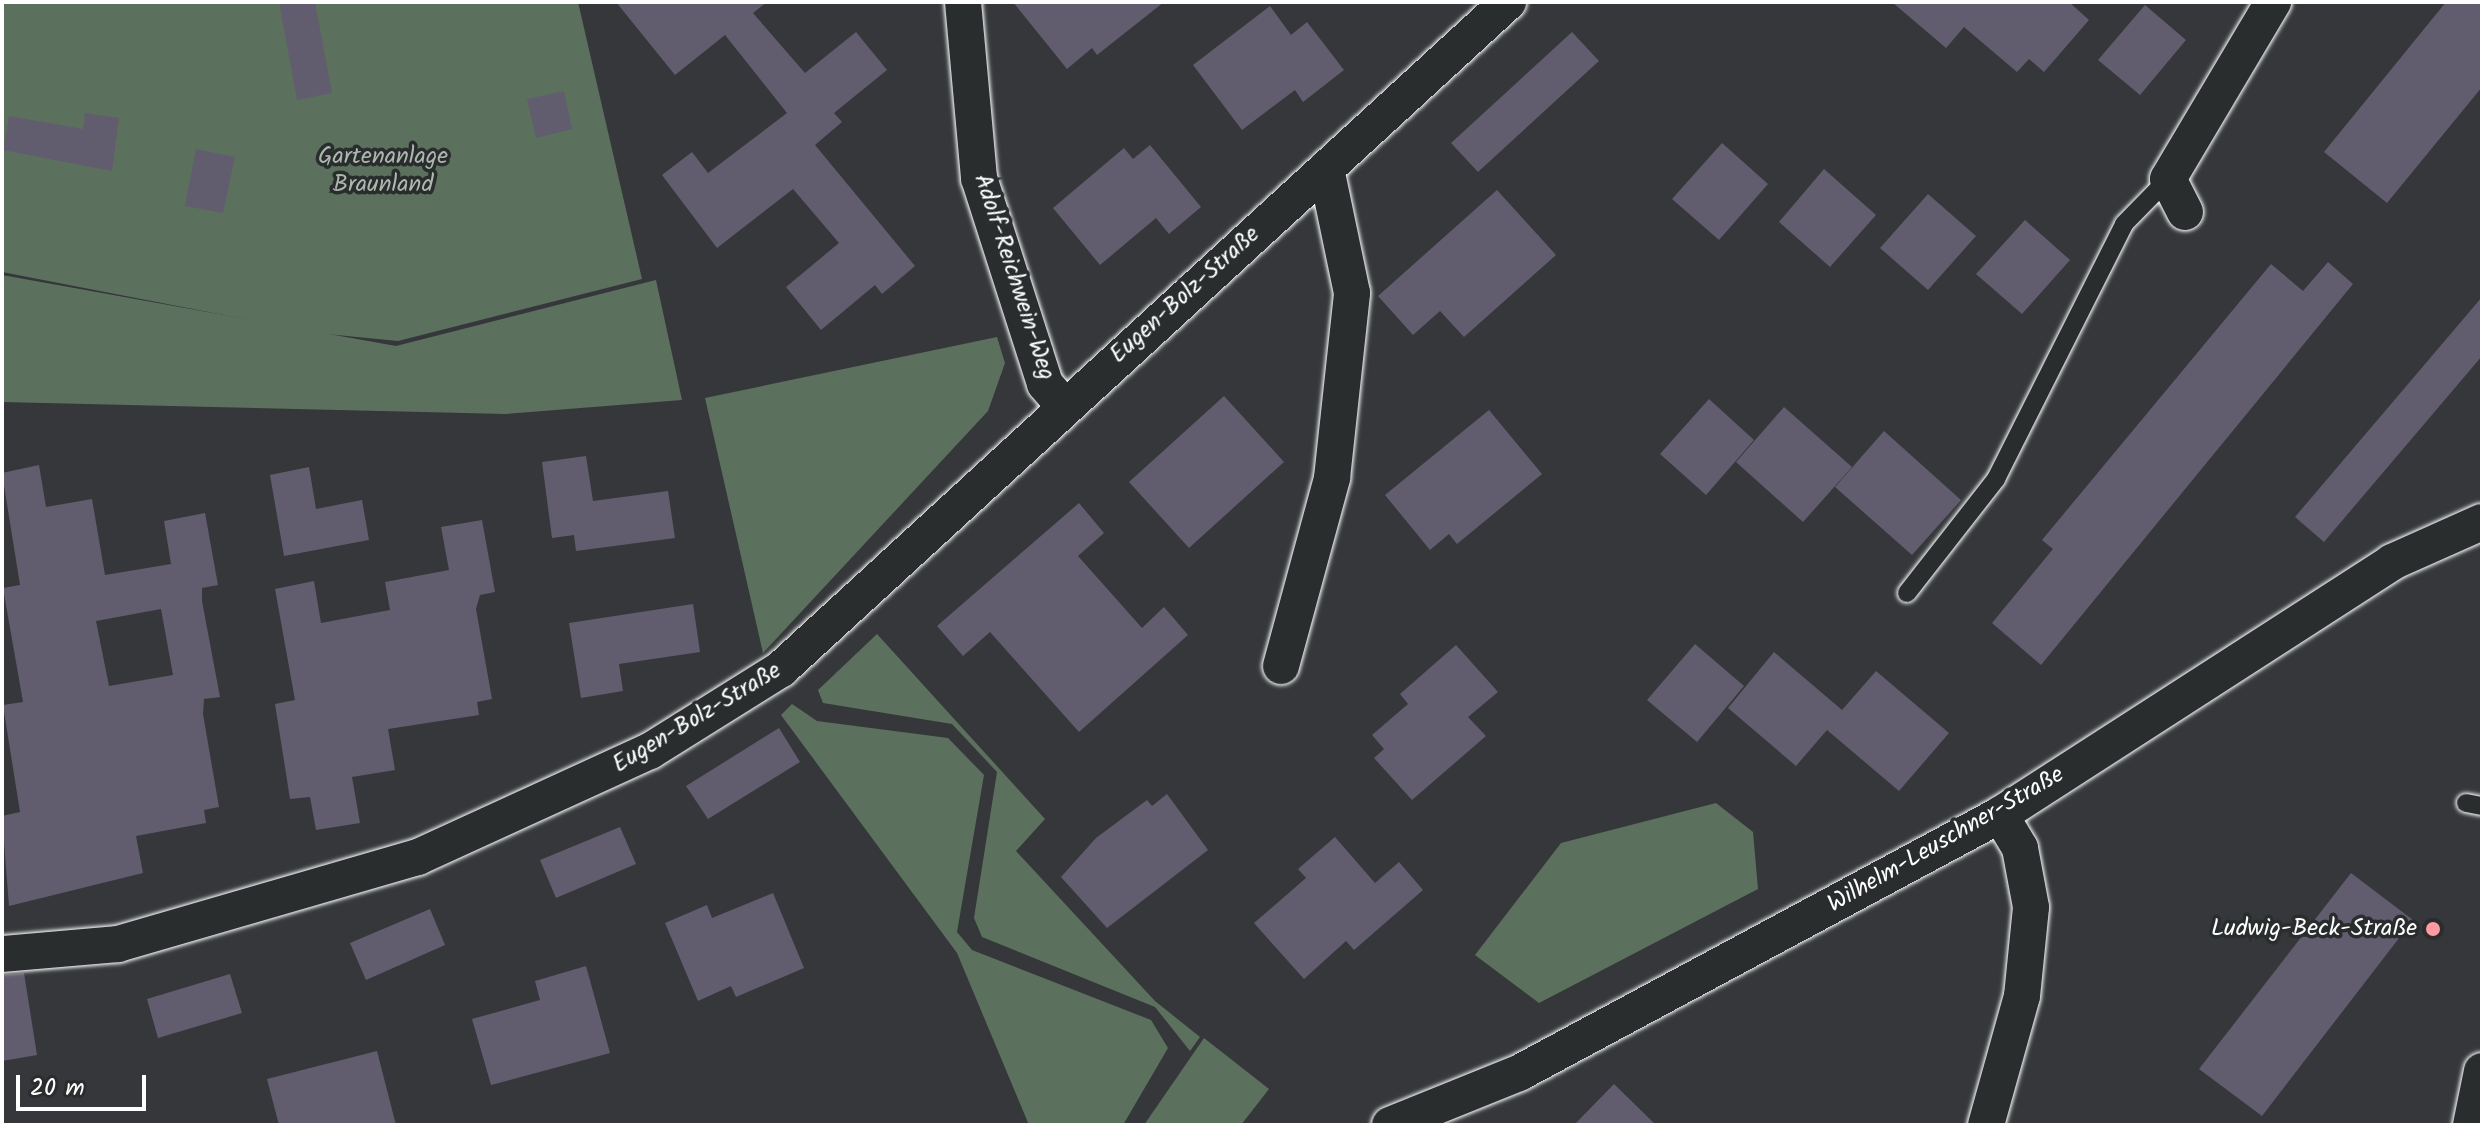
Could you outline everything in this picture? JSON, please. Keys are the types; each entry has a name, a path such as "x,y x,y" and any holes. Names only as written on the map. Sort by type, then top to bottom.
{"street":[{"name":"Adolf-Reichwein-Weg","path":"963,2 979,178 1045,384 1063,405"},
{"name":"Eugen-Bolz-Straße","path":"2,954 118,944 418,857 650,751 781,669 1063,405 1508,2"},
{"path":"2185,212 2168,179 2273,2"},
{"path":"1281,666 1332,478 1352,293 1326,169"},
{"name":"Wilhelm-Leuschner-Straße","path":"1390,1125 1519,1073 2000,815 2392,562 2482,522"},
{"path":"1986,1125 2022,996 2031,907 2020,848 2000,815"},
{"path":"2471,1125 2482,1071"}],"lane":[{"path":"1907,593 1996,479 2124,224 2168,179"}],"green space":[{"name":"Gartenanlage Braunland","path":"2,2 578,2 642,279 398,341 316,333 2,272"},
{"path":"2,275 396,346 656,280 682,400 506,414 2,402"},
{"path":"997,337 1005,363 988,411 763,653 705,398"},
{"path":"877,634 1045,819 1016,851 1155,1001 1200,1037 1190,1051 1155,1007 982,937 974,918 997,772 952,724 823,703 818,690"},
{"path":"792,704 817,721 948,738 984,775 957,932 972,950 1151,1020 1168,1048 1123,1125 1029,1125 957,953 781,715"},
{"path":"1716,803 1753,832 1758,889 1539,1003 1475,955 1561,843"},
{"path":"1204,1038 1269,1089 1241,1125 1144,1125"}],"building":[{"path":"279,2 315,2 332,93 297,100"},
{"path":"616,2 767,2 753,13 805,73 856,32 887,70 834,113 842,122 815,145 915,266 882,294 875,285 821,330 786,287 839,243 793,189 717,248 662,175 692,152 708,173 787,113 725,35 675,75"},
{"path":"1013,2 1164,2 1097,55 1092,48 1067,69"},
{"path":"1892,2 2069,2 2089,20 2044,72 2029,59 2017,72 1964,27 1946,48"},
{"path":"2446,2 2482,2 2482,87 2387,203 2324,152"},
{"path":"2145,5 2186,40 2140,95 2098,60"},
{"path":"1270,6 1291,35 1307,22 1344,70 1303,102 1295,90 1242,130 1193,65"},
{"path":"1572,32 1599,61 1478,172 1451,143"},
{"path":"564,91 572,129 536,138 527,99"},
{"path":"85,113 119,118 112,171 3,150 9,116 83,129"},
{"path":"1722,143 1768,184 1719,240 1672,199"},
{"path":"1150,145 1201,207 1169,234 1156,218 1100,265 1053,208 1124,148 1133,159"},
{"path":"196,149 235,157 223,213 185,206"},
{"path":"1824,169 1876,215 1830,267 1779,222"},
{"path":"1497,190 1556,255 1464,337 1440,311 1413,335 1378,296"},
{"path":"1928,194 1976,236 1928,290 1880,248"},
{"path":"2025,220 2070,260 2022,314 1976,274"},
{"path":"2328,262 2353,284 2041,665 1992,623 2053,549 2042,540 2271,264 2303,291"},
{"path":"2482,297 2482,356 2324,542 2295,517"},
{"path":"1224,396 1284,462 1189,548 1129,482"},
{"path":"1709,399 1754,440 1706,495 1660,454"},
{"path":"1784,407 1852,467 1803,522 1736,462"},
{"path":"1489,410 1542,474 1457,544 1449,534 1430,550 1385,495"},
{"path":"1884,431 1961,500 1912,555 1835,487"},
{"path":"586,456 593,501 668,491 675,538 576,551 574,535 552,538 542,462"},
{"path":"39,465 46,507 92,499 105,575 171,564 164,521 205,513 218,585 202,588 202,601 220,697 204,699 203,714 219,807 204,810 206,823 136,836 143,873 9,906 2,816 20,812 3,705 23,702 3,588 20,585 2,473","holes":["161,609 173,675 109,686 96,621"]},
{"path":"309,467 316,509 362,500 369,540 284,556 270,475"},
{"path":"1079,503 1104,533 1078,556 1142,628 1164,607 1188,635 1079,732 990,632 963,656 937,626"},
{"path":"482,520 495,592 480,595 476,609 492,699 477,702 479,715 388,729 395,770 352,777 360,823 316,830 310,797 290,799 275,704 295,700 275,589 314,581 321,623 390,610 385,582 449,570 441,527"},
{"path":"693,604 700,652 619,664 623,691 581,698 569,623"},
{"path":"1695,644 1744,686 1697,742 1647,700"},
{"path":"1456,645 1498,692 1468,717 1486,736 1412,800 1374,758 1384,749 1372,735 1408,704 1400,694"},
{"path":"1774,652 1842,710 1876,671 1949,733 1899,791 1827,730 1796,766 1728,708"},
{"path":"779,728 800,762 708,819 686,786"},
{"path":"1167,794 1208,850 1107,928 1061,877 1096,838 1147,800 1152,806"},
{"path":"620,827 636,864 556,898 540,860"},
{"path":"1335,837 1375,883 1399,862 1423,890 1354,950 1346,941 1304,979 1254,923 1306,878 1298,869"},
{"path":"2351,873 2413,920 2262,1116 2199,1069"},
{"path":"773,893 804,968 736,997 731,986 698,1001 665,923 707,905 712,918"},
{"path":"430,909 445,945 366,980 350,943"},
{"path":"586,966 610,1053 491,1085 472,1019 540,1000 535,981"},
{"path":"24,973 37,1055 2,1061 2,975"},
{"path":"230,974 242,1013 158,1038 147,999"},
{"path":"377,1051 396,1125 279,1125 267,1079"},
{"path":"1614,1084 1656,1125 1574,1125"}],"place":[{"name":"Ludwig-Beck-Straße","path":"2433,929"}]}
